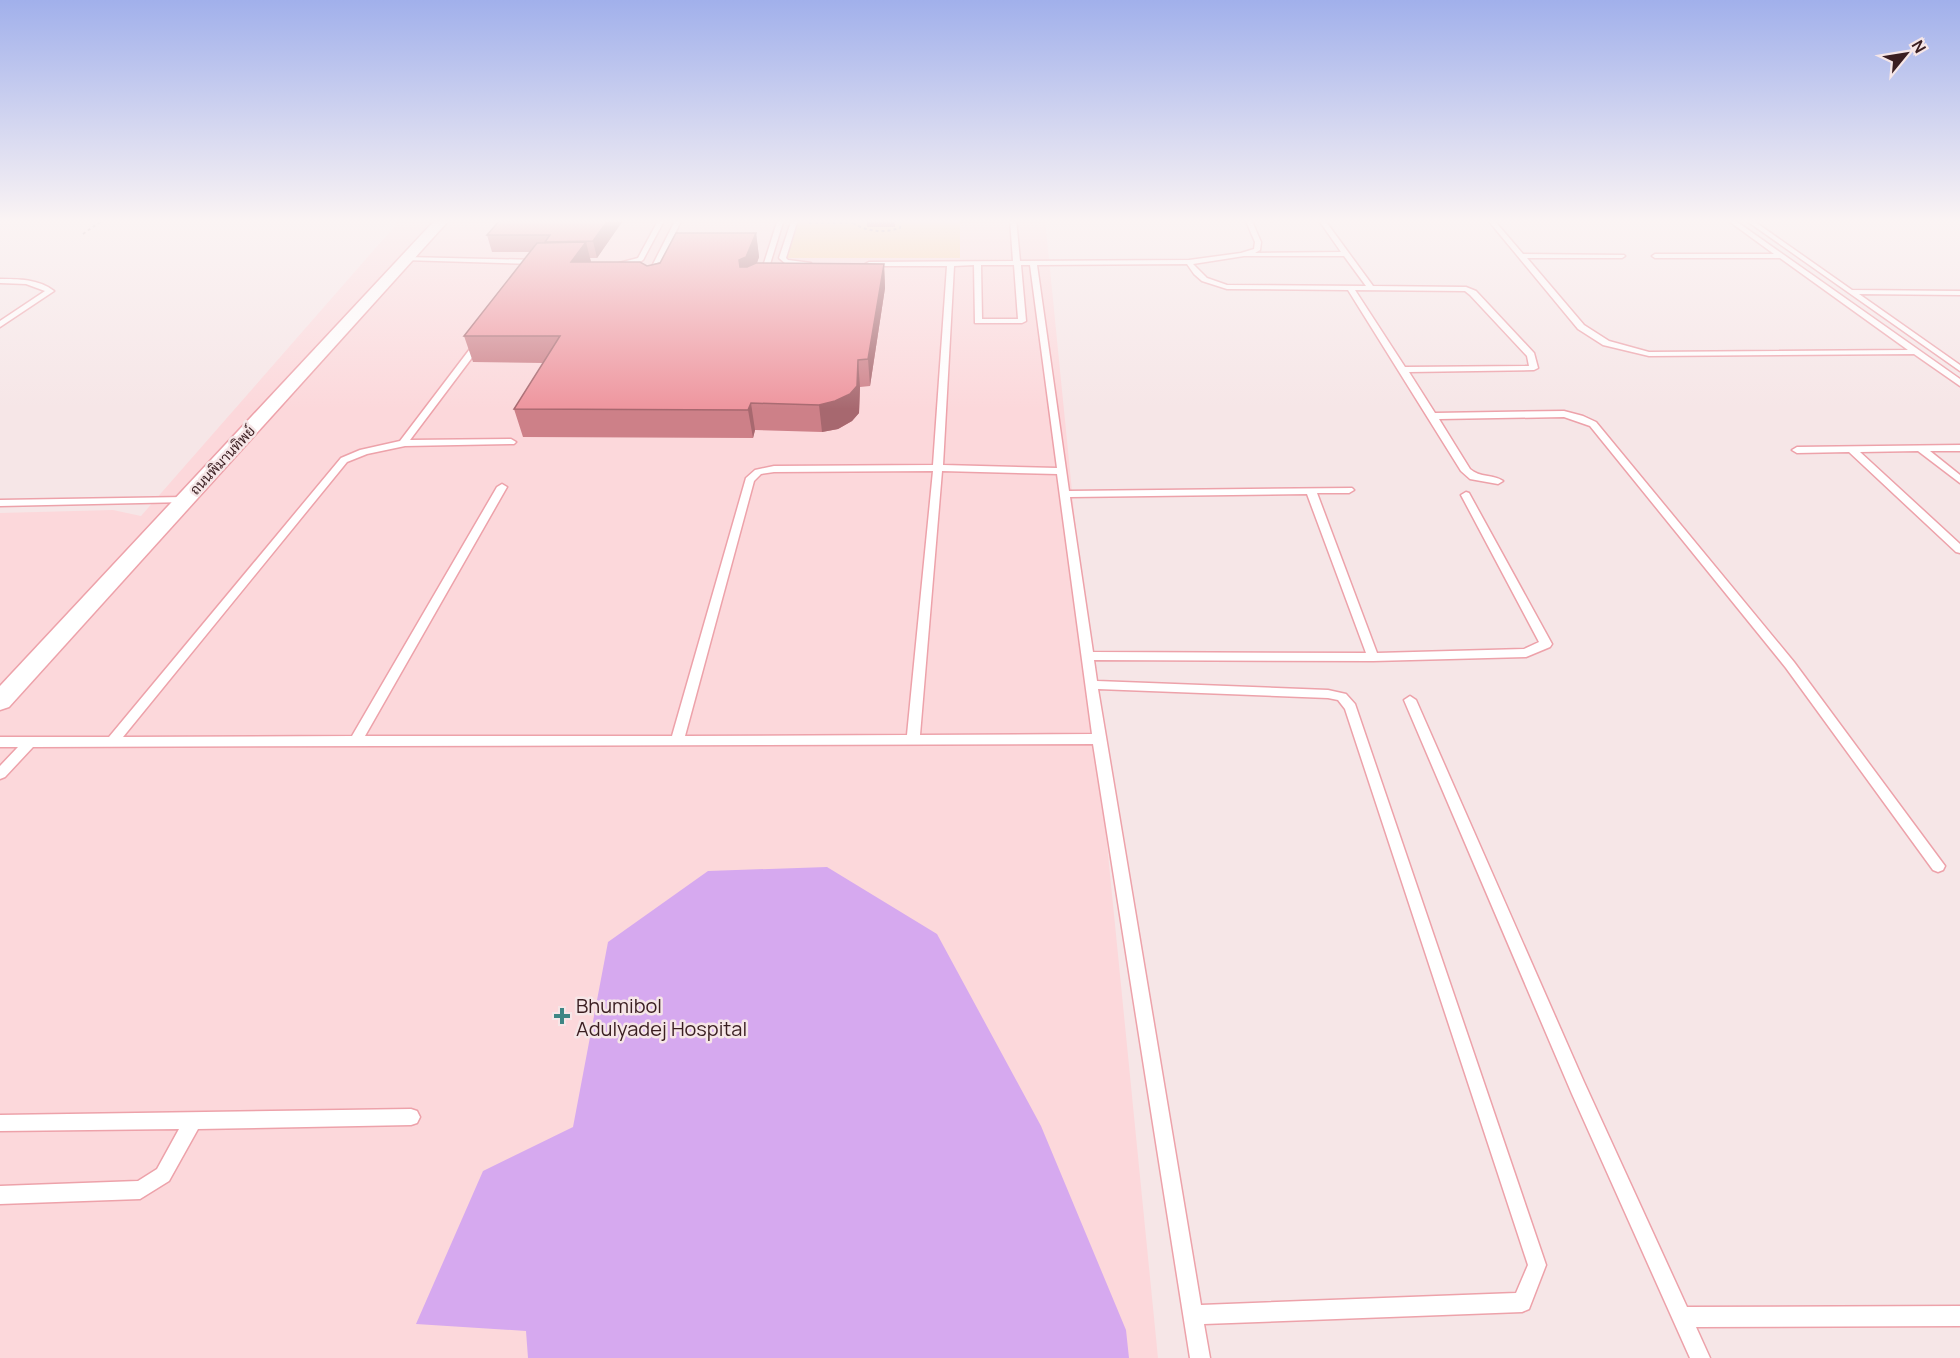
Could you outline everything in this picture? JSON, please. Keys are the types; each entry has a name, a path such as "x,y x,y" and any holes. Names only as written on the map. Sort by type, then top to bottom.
{"street":[{"name":"ถนนพิมานทิพย์","path":"0,701 385,282"}],"lane":[{"path":"0,325 50,291 41,285 29,282"},
{"path":"649,282 655,287"},
{"path":"755,286 760,282"},
{"path":"913,739 938,468 950,282"},
{"path":"977,282 978,321 1022,321 1019,282"},
{"path":"1035,282 1100,738 1195,1315 1200,1358"},
{"path":"1209,282 1227,287 1466,289 1473,293 1531,355 1534,368 1403,370"},
{"path":"1367,282 1371,288"},
{"path":"1543,282 1581,327 1606,343 1628,351 1649,354 1917,352"},
{"path":"1818,282 1960,383"},
{"path":"1838,282 1960,369"},
{"path":"1350,288 1466,471 1473,477 1498,481"},
{"path":"1852,292 1960,293"},
{"path":"403,442 485,335"},
{"path":"1432,415 1442,417 1564,414 1593,424 1790,665 1938,866"},
{"path":"112,742 344,460 362,450 403,442 512,442"},
{"path":"1920,448 1960,480"},
{"path":"1797,450 1960,448"},
{"path":"1851,449 1960,550"},
{"path":"677,740 749,480 758,472 774,469 938,468 1061,471"},
{"path":"356,741 502,487"},
{"path":"1065,494 1349,490"},
{"path":"1311,491 1373,657"},
{"path":"1088,656 1373,657 1526,653 1546,644 1466,495"},
{"path":"0,503 185,500"},
{"path":"1092,685 1328,694 1342,697 1351,707 1537,1265 1522,1302 1195,1315"},
{"path":"1410,700 1578,1088 1700,1358"},
{"path":"0,742 1100,738"},
{"path":"0,774 30,742"},
{"path":"0,1123 411,1117"},
{"path":"0,1195 140,1190 163,1175 193,1120"},
{"path":"1682,1317 1960,1316"}],"shaded area":[{"name":"Bhumibol Adulyadej Hospital","path":"346,282 1051,282 1158,1358 0,1358 0,513 113,510 141,516"},
{"path":"827,867 937,934 1041,1126 1126,1330 1129,1358 528,1358 526,1331 416,1324 483,1171 573,1127 608,942 708,871"}],"building":[{"path":"506,282 881,282 868,359 858,360 857,386 850,394 819,405 751,403 748,410 514,409 560,336 464,336"}],"place":[{"name":"Bhumibol Adulyadej Hospital","path":"562,1016"}]}
